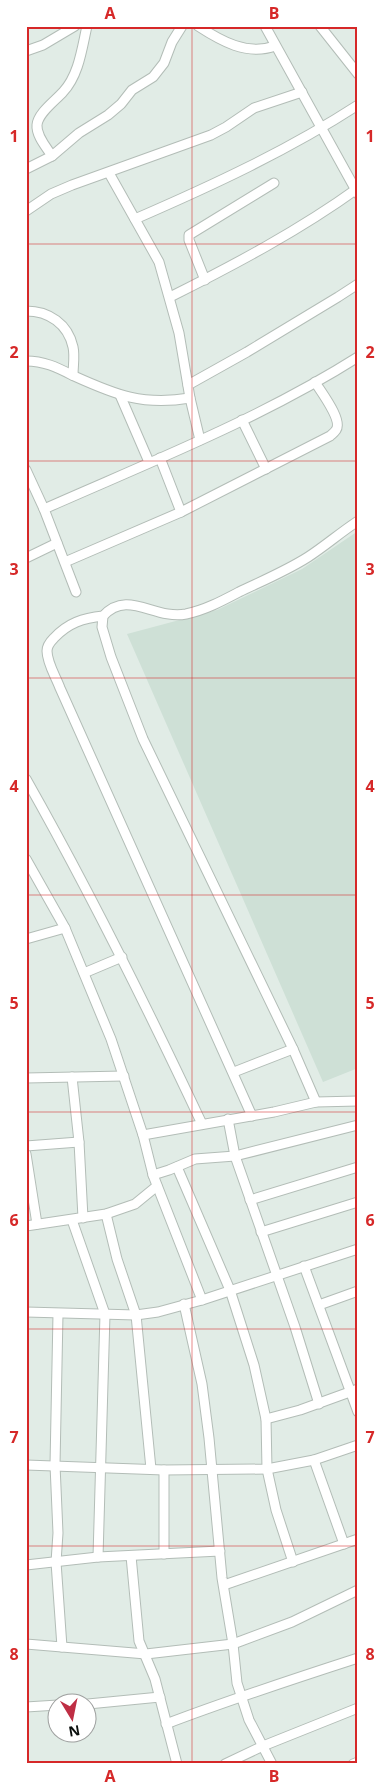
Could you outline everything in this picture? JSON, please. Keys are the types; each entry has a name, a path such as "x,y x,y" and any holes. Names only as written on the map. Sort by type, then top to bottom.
{"street":[{"path":"26,52 43,45 75,26"},
{"path":"52,156 37,132 37,122 65,90 75,72 87,26"},
{"path":"26,169 52,156 79,133 108,115 121,104 132,90 152,77 164,63 172,42 182,26"},
{"path":"198,26 231,45 255,49 275,46"},
{"path":"170,297 205,280 357,191 265,26"},
{"path":"320,26 358,74"},
{"path":"26,211 61,189 211,135 262,104 302,92"},
{"path":"135,219 246,169 321,128 358,105"},
{"path":"109,173 159,262 170,297 200,440"},
{"path":"205,280 189,240 189,235 274,183"},
{"path":"188,385 297,322 358,284"},
{"path":"26,311 38,311 51,316 65,328 73,347 74,375"},
{"path":"44,509 242,420 358,357"},
{"path":"26,361 46,363 120,395 147,401 169,401 190,398"},
{"path":"65,562 181,512 322,440 336,430 338,423 335,414 315,382"},
{"path":"120,395 149,462"},
{"path":"242,420 266,469"},
{"path":"160,458 181,512"},
{"path":"26,470 44,509 76,592"},
{"path":"316,1102 293,1049 143,739 111,657 102,627 103,616 107,611 120,604 129,603 173,615 185,614 213,605 308,557 358,521"},
{"path":"26,558 57,543"},
{"path":"103,616 75,622 61,631 47,646 49,661 252,1116"},
{"path":"26,779 62,842 122,956 202,1124"},
{"path":"26,859 65,928 84,973 124,1076 143,1134 152,1175 202,1300"},
{"path":"27,938 65,928"},
{"path":"84,973 122,956"},
{"path":"234,1072 293,1049"},
{"path":"26,1078 124,1076"},
{"path":"72,1077 79,1142 83,1218"},
{"path":"143,1134 228,1118 252,1116 316,1102 358,1101"},
{"path":"228,1118 235,1156 277,1275 319,1404"},
{"path":"152,1175 195,1158 235,1156 358,1125"},
{"path":"26,1146 79,1142"},
{"path":"26,1154 37,1224"},
{"path":"177,1166 230,1290 254,1365 266,1419 267,1469 276,1510 293,1562"},
{"path":"250,1200 358,1167"},
{"path":"26,1226 106,1214 136,1204 157,1186"},
{"path":"261,1232 358,1202"},
{"path":"106,1214 117,1259 136,1315 151,1469"},
{"path":"72,1220 105,1314 98,1557"},
{"path":"26,1312 136,1315 168,1310 358,1249"},
{"path":"304,1266 354,1390 358,1412"},
{"path":"319,1305 358,1291"},
{"path":"184,1304 202,1384 214,1470 220,1552 234,1644 237,1683 249,1720 272,1764"},
{"path":"58,1314 56,1465 58,1532 56,1562 62,1647"},
{"path":"266,1419 319,1404 354,1390"},
{"path":"26,1464 164,1470 267,1469 314,1460 358,1445"},
{"path":"314,1460 344,1544"},
{"path":"164,1470 164,1554"},
{"path":"224,1585 358,1539"},
{"path":"26,1565 98,1557 220,1552"},
{"path":"131,1556 139,1641 146,1654 160,1697 177,1764"},
{"path":"26,1644 146,1654 234,1644 292,1622 358,1590"},
{"path":"166,1724 240,1696 358,1658"},
{"path":"98,1703 160,1697"},
{"path":"26,1707 48,1706"},
{"path":"225,1764 263,1746 358,1708"},
{"path":"353,1764 358,1762"}],"shaded area":[{"path":"358,531 358,1068 323,1082 127,634 217,610 302,569"}]}
